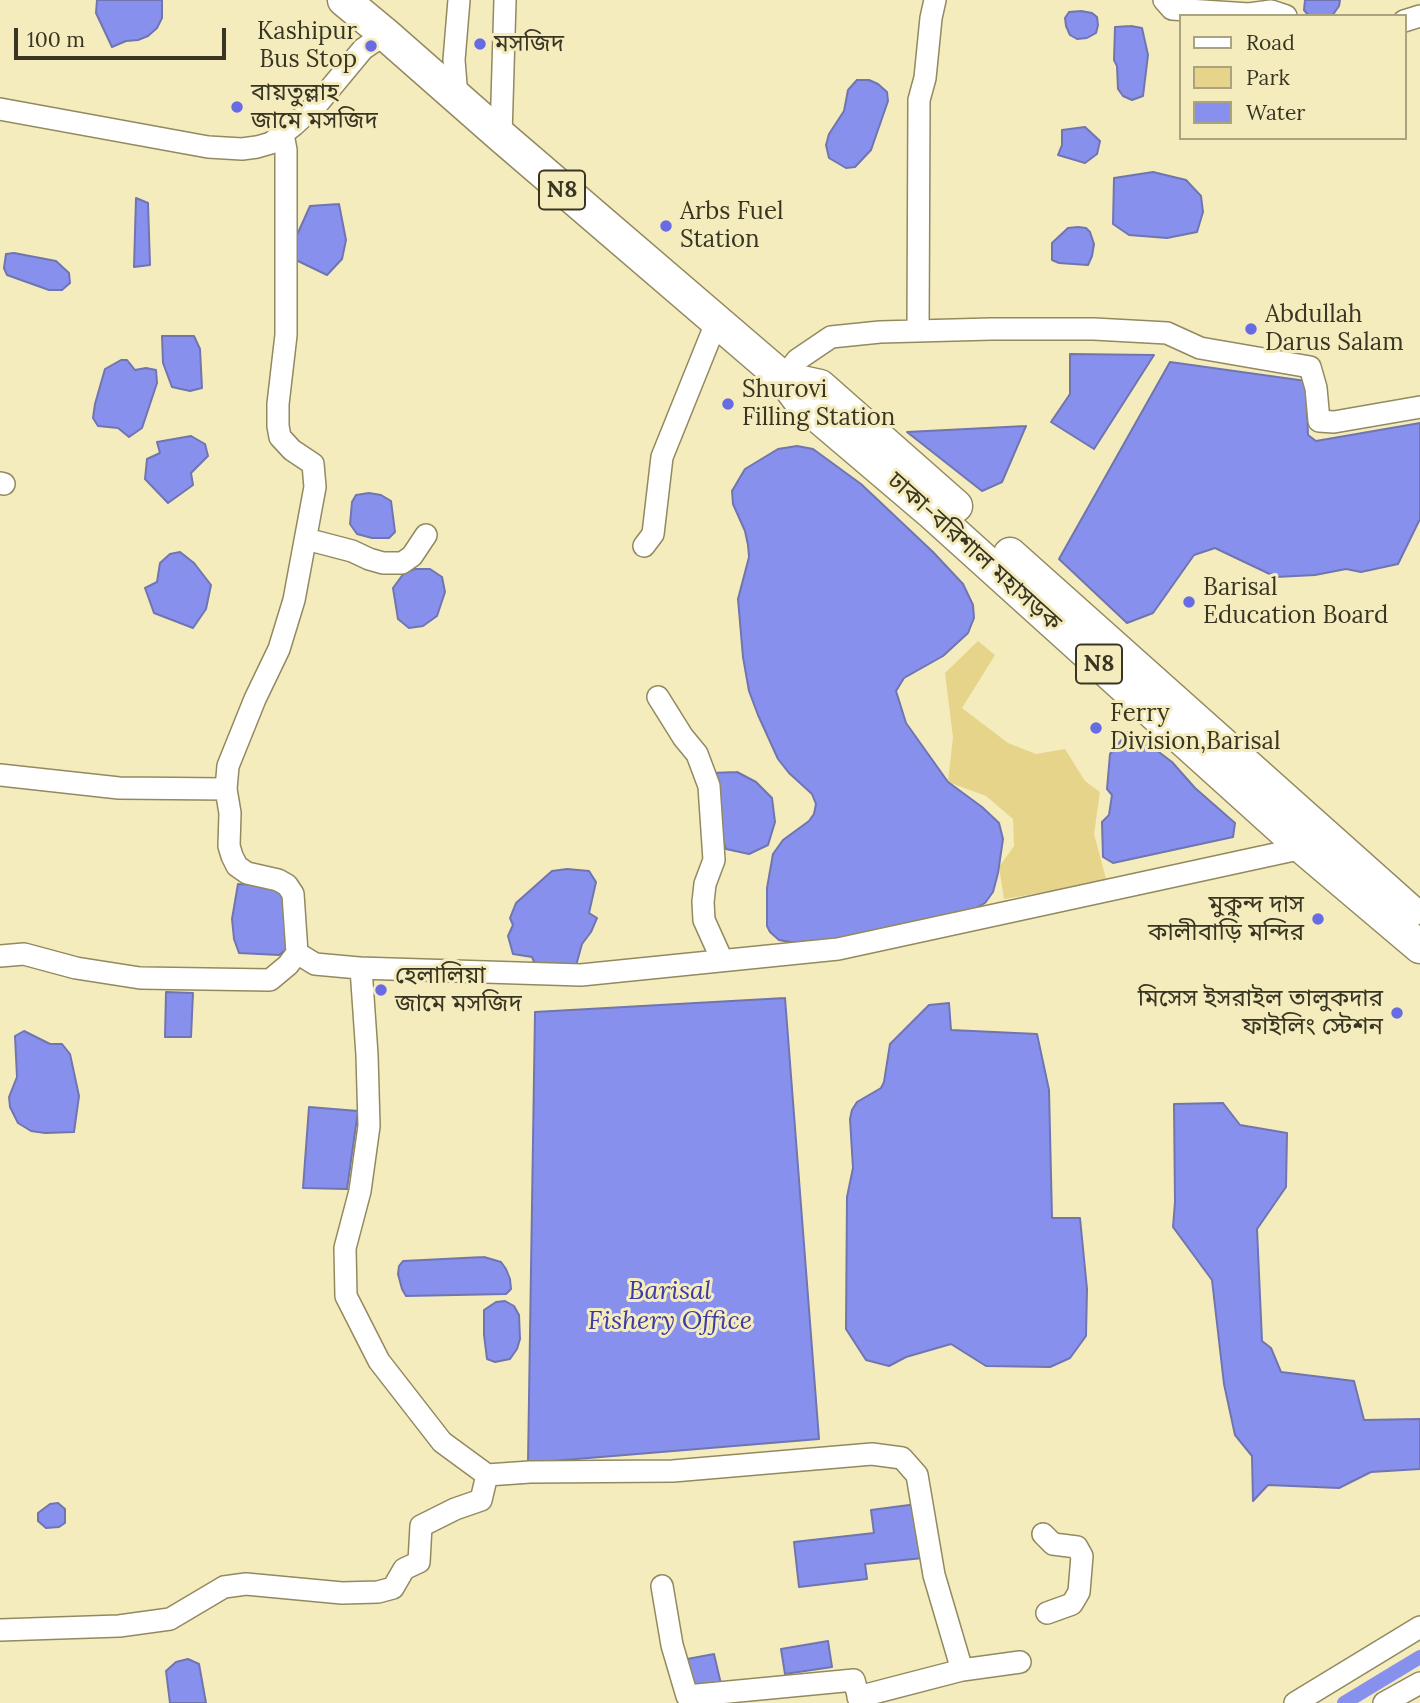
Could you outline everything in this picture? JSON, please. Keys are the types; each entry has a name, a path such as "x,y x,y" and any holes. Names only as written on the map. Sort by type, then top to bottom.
{"highway":[{"name":"ঢাকা-বরিশাল মহাসড়ক","path":"344,0 783,378 800,401 933,514 1303,848 1420,947"},
{"name":"ঢাকা-বরিশাল মহাসড়ক","path":"783,378 820,386 1420,920"}],"street":[{"path":"457,97 454,60 459,0"},
{"path":"501,136 505,0"},
{"path":"918,331 919,100 925,78 935,0"},
{"path":"1164,0 1172,9 1249,14 1271,11 1280,14"},
{"path":"0,110 226,149 257,147 271,143 283,134 319,102 363,49 385,34"},
{"path":"0,956 24,954 76,968 140,978 270,980 288,965 297,953 293,894 287,885 278,880 247,873 237,866 232,856 226,789 228,766 279,649 294,600 315,487 313,464 292,450 280,437 278,426 286,335 286,150 283,134"},
{"path":"644,545 653,534 662,457 716,323"},
{"path":"783,378 797,360 831,337 918,331 1094,329 1167,332 1200,348 1310,367 1316,388 1319,421 1334,422 1420,407"},
{"path":"306,539 352,551 383,563 402,563 412,555 426,535"},
{"path":"658,697 697,754 709,786 714,860 705,884 703,902 705,920 722,960"},
{"path":"0,775 119,788 226,789"},
{"path":"297,953 315,964 361,968 581,975 838,948 1303,848"},
{"path":"361,968 368,1055 369,1126 360,1191 345,1248 346,1296 379,1361 442,1442 487,1475 673,1471 873,1454 902,1458 917,1475 934,1575 962,1670"},
{"path":"0,1630 119,1626 170,1619 224,1587 246,1584 342,1594 378,1592 393,1588 404,1569 419,1562 421,1526 481,1500 487,1475"},
{"path":"1043,1534 1053,1544 1077,1547 1082,1556 1079,1592 1072,1604 1047,1613"},
{"path":"662,1586 673,1645 687,1696 854,1679 859,1700 962,1670 1020,1662"},
{"path":"1295,1703 1420,1628"},
{"path":"1384,1703 1420,1683"}],"green space":[{"path":"978,641 995,655 962,708 1008,743 1036,754 1065,749 1085,781 1100,792 1094,834 1106,879 1004,899 999,867 1014,846 1013,819 986,796 948,782 953,737 945,673"}],"water":[{"path":"97,0 162,0 162,18 157,28 148,36 112,47 96,13"},
{"path":"1305,0 1340,0 1333,14 1307,14 1304,10"},
{"path":"1081,11 1097,17 1098,25 1096,33 1077,39 1070,35 1065,18 1069,12"},
{"path":"1115,27 1142,28 1148,55 1143,96 1132,100 1123,96 1118,89 1117,66 1114,60"},
{"path":"857,80 869,80 878,84 887,92 888,101 871,150 855,167 846,168 829,158 826,145 829,134 844,111 848,90"},
{"path":"1085,127 1100,141 1097,154 1085,163 1058,155 1062,145 1062,130"},
{"path":"1153,172 1186,180 1201,196 1203,212 1197,232 1167,238 1129,235 1113,224 1114,178"},
{"path":"136,198 148,203 150,265 134,267"},
{"path":"339,204 346,240 342,259 327,275 296,260 297,235 310,206"},
{"path":"1068,228 1086,228 1090,232 1094,244 1088,265 1052,260 1052,243"},
{"path":"6,254 56,261 69,273 70,283 62,290 49,290 7,275 4,268"},
{"path":"162,336 194,336 200,349 202,388 190,391 172,387 163,363"},
{"path":"1070,354 1154,355 1094,449 1051,422 1070,394"},
{"path":"121,360 127,360 135,370 156,370 157,383 142,428 129,437 118,428 98,426 93,418 105,369"},
{"path":"1170,362 1306,381 1308,435 1316,441 1420,423 1420,519 1398,564 1361,572 1346,569 1315,575 1276,577 1215,548 1194,555 1153,613 1127,623 1059,559"},
{"path":"1026,426 1002,482 982,491 907,432"},
{"path":"191,436 205,444 208,456 191,473 193,485 168,503 145,479 147,459 160,453 157,442"},
{"path":"797,446 813,449 861,484 963,584 973,605 974,618 968,633 943,656 904,678 896,691 906,723 948,782 999,823 1003,839 993,892 985,903 969,912 807,945 779,940 767,926 767,888 773,854 783,840 809,821 816,804 812,794 778,759 749,691 738,599 749,557 748,545 733,504 732,491 745,469 778,449"},
{"path":"356,495 381,495 391,501 395,532 389,538 372,538 357,534 350,524 352,502"},
{"path":"180,552 194,563 211,585 206,609 193,628 154,613 145,588 157,582 160,563 170,554"},
{"path":"415,569 430,569 442,577 445,592 437,616 423,626 409,628 398,619 393,588 404,573"},
{"path":"1128,732 1172,762 1195,788 1235,823 1233,837 1113,863 1103,857 1102,822 1109,815 1112,795 1107,789 1110,754"},
{"path":"737,772 756,782 772,798 775,822 768,845 749,854 726,849 715,815 711,773"},
{"path":"552,871 589,871 596,882 589,913 597,918 582,944 575,969 537,969 532,957 513,954 508,936 513,925 510,918 516,903"},
{"path":"238,884 278,885 289,896 288,948 279,955 239,953 232,919"},
{"path":"166,992 193,993 191,1037 165,1037"},
{"name":"Barisal Fishery Office","path":"785,998 819,1439 528,1463 535,1012"},
{"path":"949,1003 951,1030 1037,1034 1049,1090 1052,1218 1080,1218 1087,1289 1086,1336 1070,1358 1050,1367 986,1366 951,1344 906,1357 889,1366 866,1360 846,1329 847,1197 853,1168 850,1119 852,1110 857,1102 881,1088 890,1044 929,1005"},
{"path":"24,1031 50,1044 62,1044 70,1054 79,1096 74,1132 31,1131 18,1123 10,1107 9,1097 17,1077 15,1036"},
{"path":"1223,1103 1240,1125 1287,1133 1286,1187 1257,1229 1262,1341 1271,1348 1281,1372 1354,1381 1364,1420 1420,1419 1420,1469 1371,1472 1339,1488 1268,1485 1253,1501 1252,1456 1235,1435 1224,1384 1212,1280 1173,1227 1174,1104"},
{"path":"309,1107 358,1111 347,1189 303,1188"},
{"path":"484,1257 501,1262 506,1269 511,1289 506,1294 406,1296 402,1289 398,1274 403,1261"},
{"path":"505,1301 514,1306 519,1315 520,1339 510,1359 495,1362 487,1359 484,1310 496,1302"},
{"path":"58,1503 65,1509 65,1523 59,1527 46,1528 38,1521 38,1513 50,1504"},
{"path":"917,1504 923,1558 865,1564 867,1579 799,1587 794,1542 874,1533 871,1510"},
{"path":"828,1641 832,1667 785,1674 781,1649"},
{"path":"714,1654 721,1684 689,1691 682,1660"},
{"path":"188,1659 199,1664 206,1703 170,1703 166,1671 176,1662"}],"waterway":[{"path":"1344,1703 1420,1657"}],"place":[{"name":"মসজিদ","path":"480,44"},
{"name":"Kashipur Bus Stop","path":"371,46"},
{"name":"বায়তুল্লাহ জামে মসজিদ","path":"237,107"},
{"name":"Arbs Fuel Station","path":"666,226"},
{"name":"Abdullah Darus Salam","path":"1251,329"},
{"name":"Shurovi Filling Station","path":"728,404"},
{"name":"Barisal Education Board","path":"1189,602"},
{"name":"Ferry Division,Barisal","path":"1096,728"},
{"name":"মুকুন্দ দাস কালীবাড়ি মন্দির","path":"1318,919"},
{"name":"হেলালিয়া জামে মসজিদ","path":"381,990"},
{"name":"মিসেস ইসরাইল তালুকদার ফাইলিং স্টেশন","path":"1397,1013"}]}
